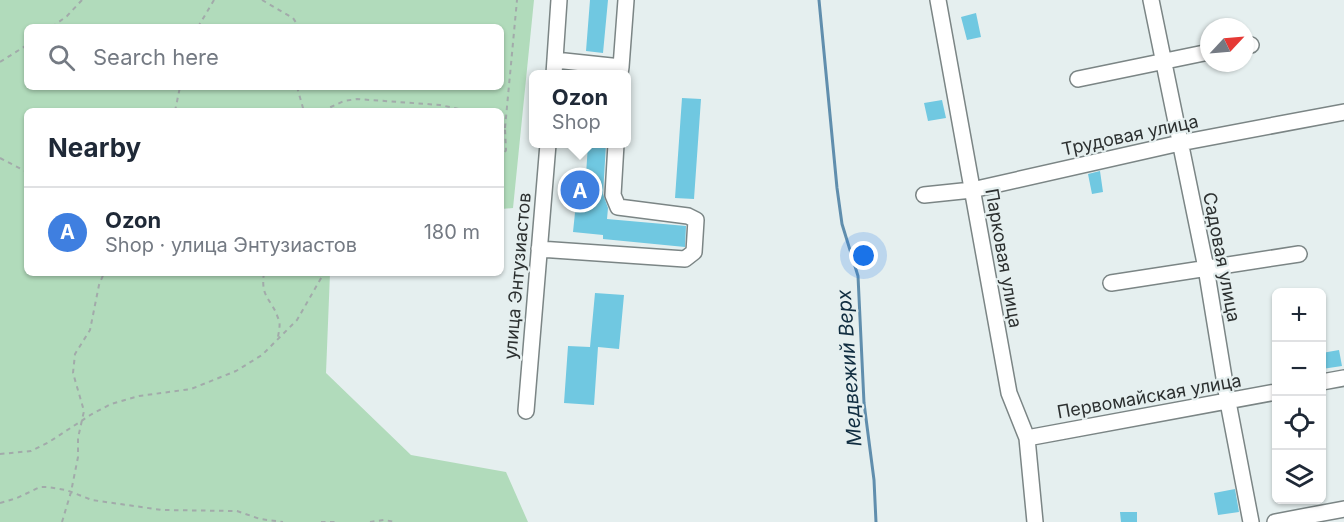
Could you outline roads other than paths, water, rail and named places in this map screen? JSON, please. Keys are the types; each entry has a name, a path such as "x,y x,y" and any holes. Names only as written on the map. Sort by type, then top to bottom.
{"street":[{"path":"559,0 554,67 604,70"},
{"path":"621,70 626,0"},
{"name":"Парковая улица","path":"938,0 1009,393 1027,438 1035,522"},
{"name":"Садовая улица","path":"1151,0 1206,268 1251,522"},
{"path":"1078,79 1200,54"},
{"name":"Трудовая улица","path":"924,195 972,190 1180,143 1344,112"},
{"name":"улица Энтузиастов","path":"526,411 548,148"},
{"path":"539,249 685,259 694,252 696,220 688,216 618,207 613,195 616,148"},
{"path":"1111,283 1299,254"},
{"path":"1326,381 1344,378"},
{"name":"Первомайская улица","path":"1027,438 1272,393"},
{"path":"1275,522 1344,510"}],"waterway":[{"name":"Медвежий Верх","path":"819,0 842,224 858,276 864,403 874,480 876,522"}],"place":[{"name":"Ozon","path":"580,190"}]}
